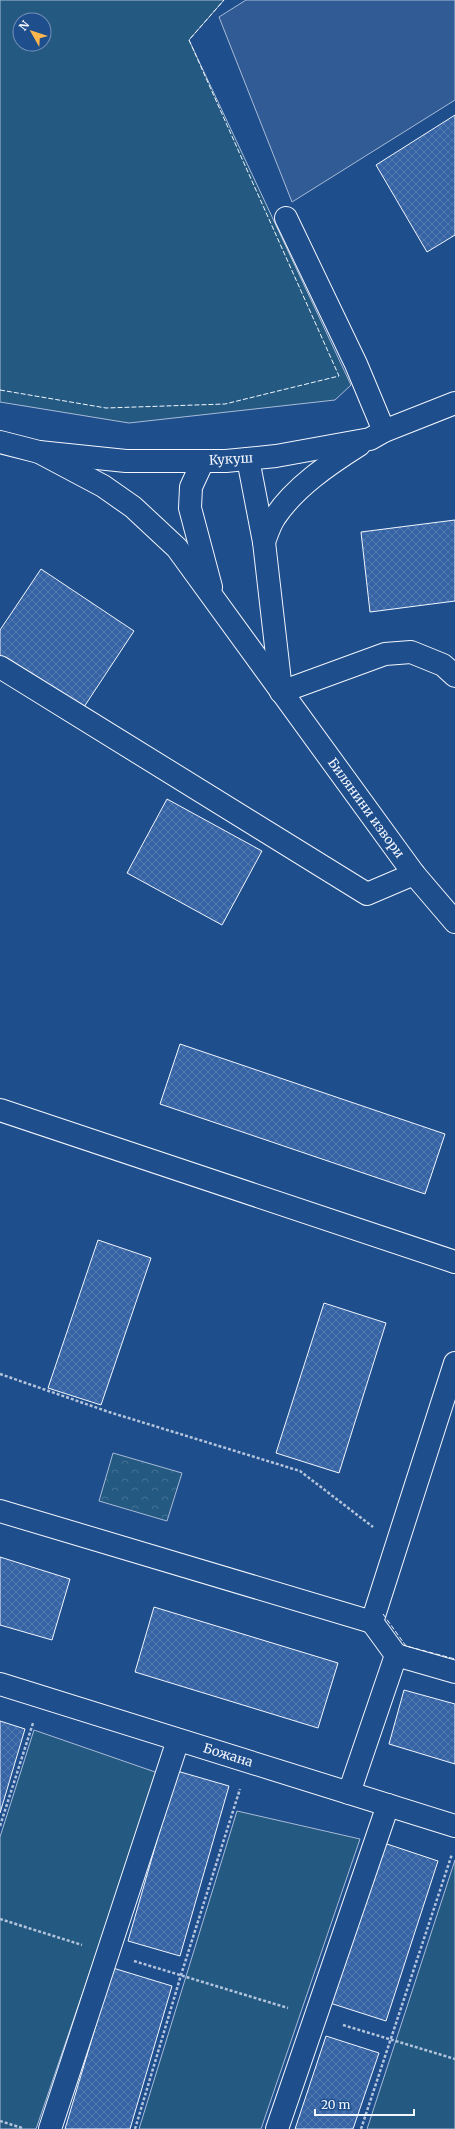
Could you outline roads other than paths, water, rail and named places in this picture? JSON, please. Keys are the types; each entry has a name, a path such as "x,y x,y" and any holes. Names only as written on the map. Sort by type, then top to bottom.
{"street":[{"path":"264,542 275,517 297,493 325,467 377,435 356,364 286,218"},
{"name":"Кукуш","path":"0,442 39,452 126,461 203,461 248,459 276,456 377,435 455,403"},
{"name":"Билянини извори","path":"39,452 103,486 133,507 177,548 414,874 455,922"},
{"name":"Билянини извори","path":"248,459 264,542 281,692"},
{"name":"Билянини извори","path":"203,461 191,487 190,508 214,598"},
{"path":"281,692 385,654 411,652 443,665 455,676"},
{"path":"0,667 367,894 414,874"},
{"path":"0,1110 455,1262"},
{"path":"372,1622 455,1363"},
{"path":"0,1511 372,1622 396,1656 455,1672"},
{"path":"349,1793 396,1656"},
{"name":"Божана","path":"0,1684 455,1826"},
{"path":"50,2129 178,1740"},
{"path":"277,2129 388,1805"}]}
